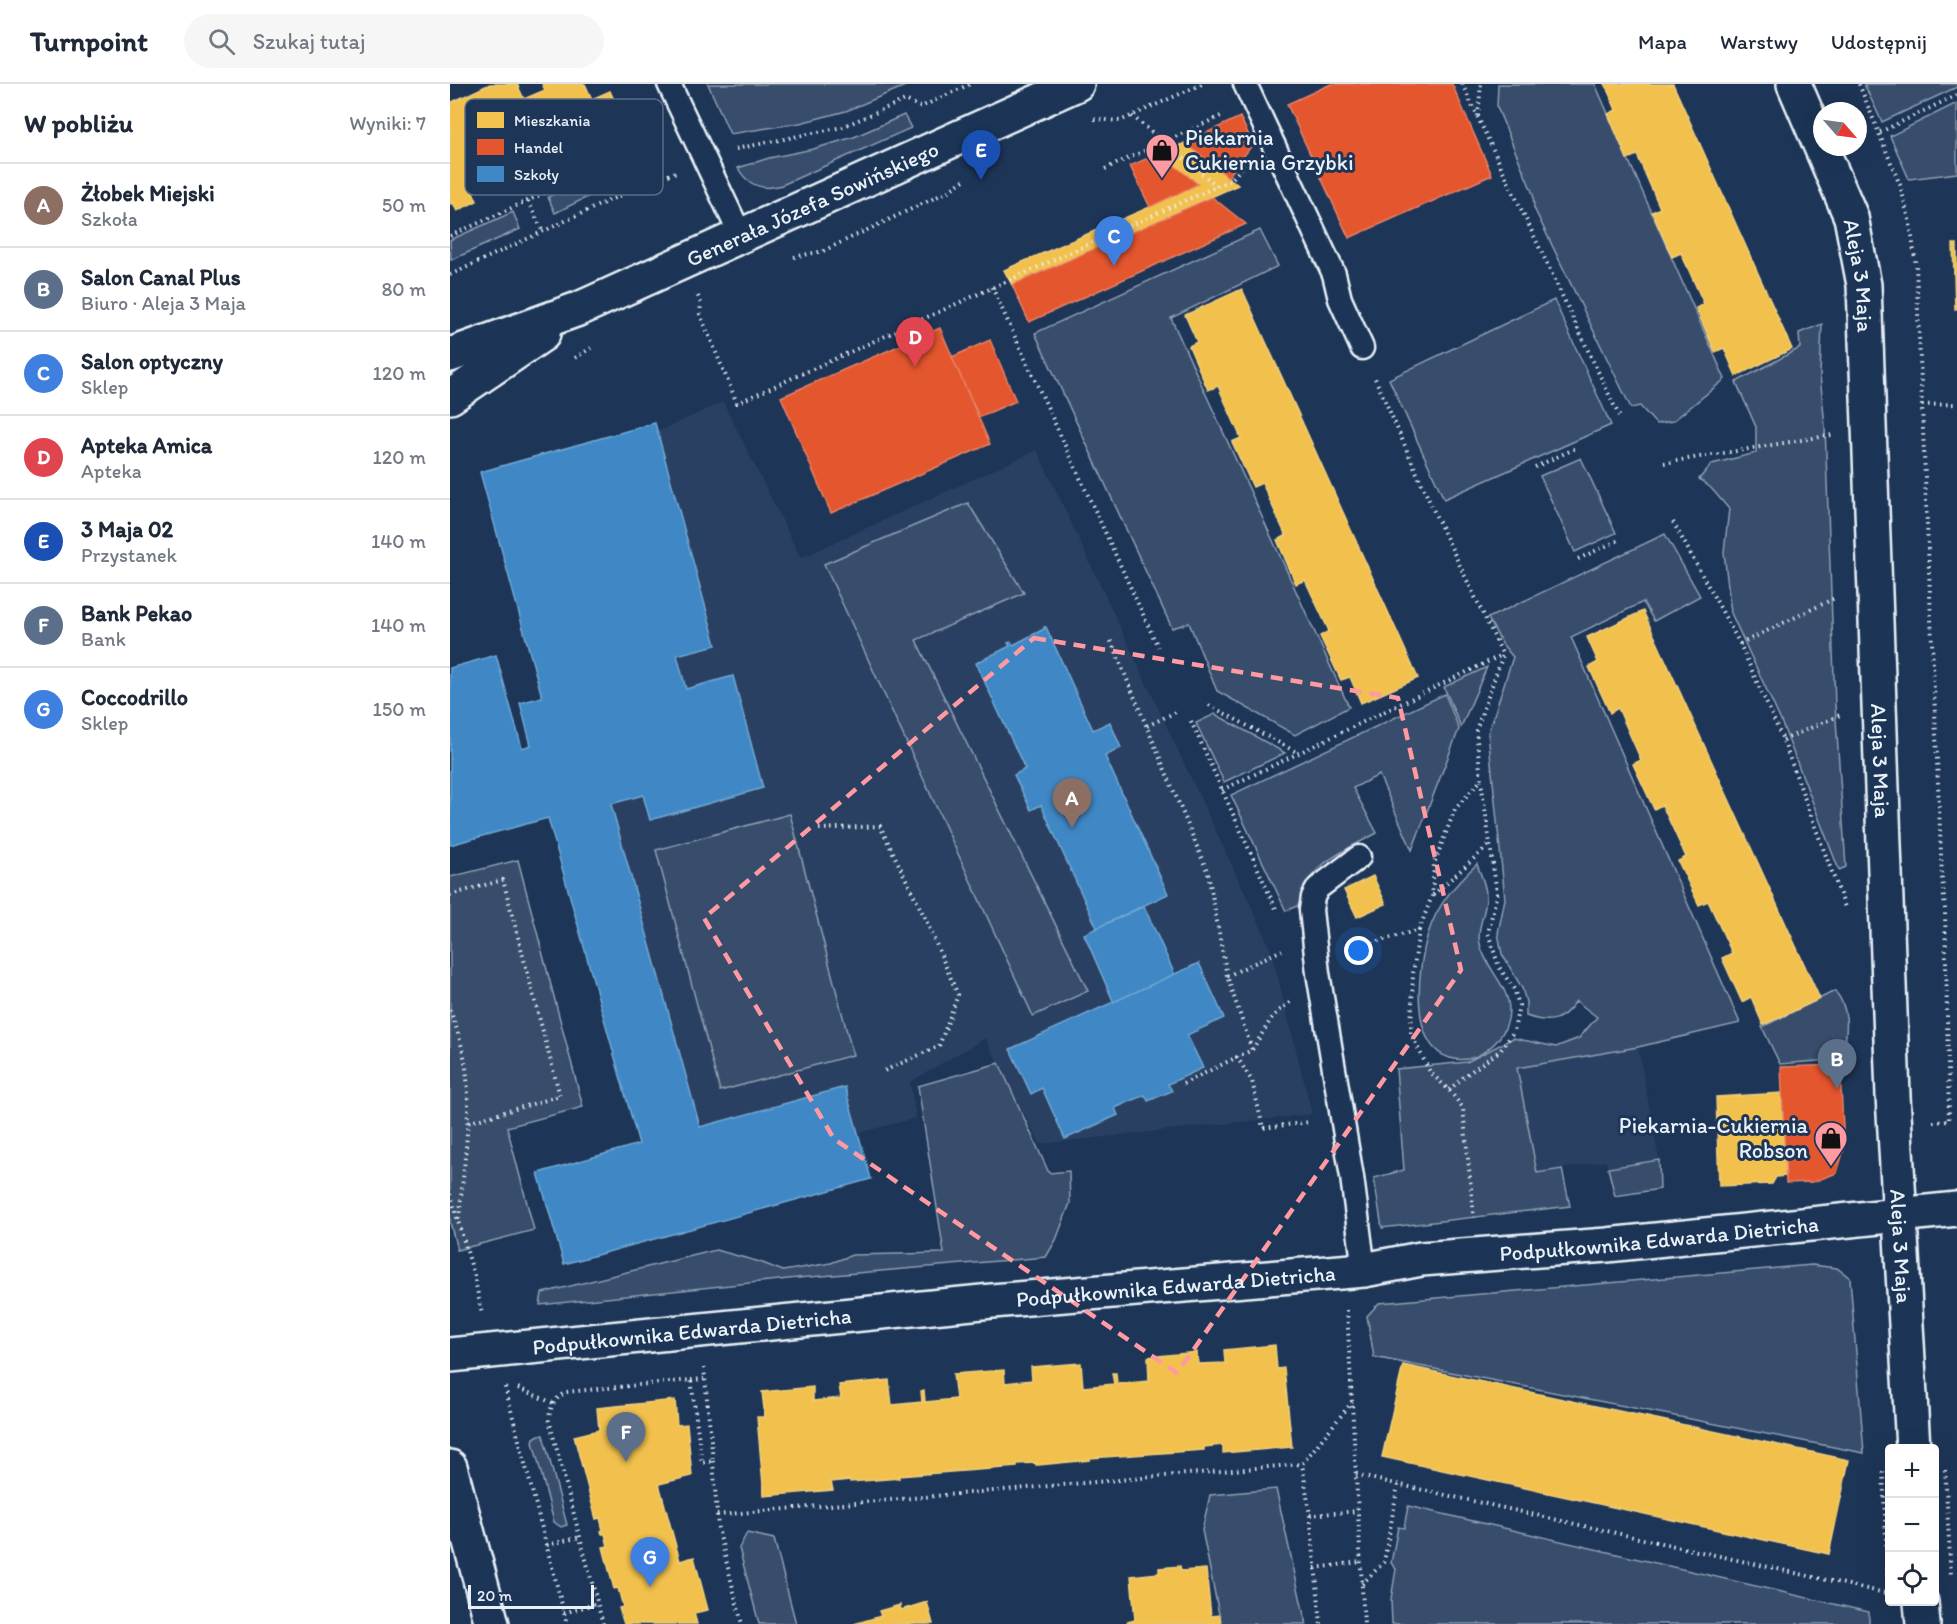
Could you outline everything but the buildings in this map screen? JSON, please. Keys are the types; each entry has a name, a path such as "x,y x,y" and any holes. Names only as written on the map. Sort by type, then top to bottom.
{"street":[{"name":"Generała Józefa Sowińskiego","path":"450,355 581,308 1077,84"},
{"name":"Aleja 3 Maja","path":"1794,84 1851,217 1864,285 1891,1036 1913,1444"},
{"name":"Generała Józefa Sowińskiego","path":"450,397 581,308"},
{"name":"Podpułkownika Edwarda Dietricha","path":"450,1355 993,1301 1364,1270 1421,1259 1618,1244 1957,1209"},
{"path":"450,1467 492,1624"},
{"path":"1921,1606 1923,1624"}],"lane":[{"path":"669,84 741,236"},
{"path":"1249,93 1334,274 1341,299 1362,348"},
{"path":"1359,857 1318,888 1313,897 1311,910 1318,973 1352,1176 1364,1270"}],"path":[{"path":"956,84 958,89"},
{"path":"732,150 842,127 905,100 921,107 970,84"},
{"path":"1092,119 1120,121 1202,84"},
{"path":"1462,84 1621,420"},
{"path":"1478,116 1481,84"},
{"path":"1859,84 1900,186 1910,223 1916,265 1945,909 1949,1121 1930,1123"},
{"path":"1105,169 1164,142 1249,93"},
{"path":"1880,132 1957,95"},
{"path":"1132,116 1217,186"},
{"path":"663,177 682,170"},
{"path":"788,258 823,250 947,192 973,174"},
{"path":"705,289 696,293 702,303 700,314 736,403 1232,180"},
{"path":"450,236 541,195"},
{"path":"450,275 621,195"},
{"path":"528,201 543,233"},
{"path":"992,287 1158,647"},
{"path":"572,360 600,343"},
{"path":"1362,348 1436,516 1503,655 1476,730 1497,893 1488,933 1498,967 1514,989 1520,1005 1514,1031 1501,1050 1449,1090"},
{"path":"1922,405 1957,404"},
{"path":"1664,463 1833,435"},
{"path":"1535,467 1576,448"},
{"path":"1436,516 1443,513"},
{"path":"1673,522 1740,644 1783,740 1848,916"},
{"path":"1578,559 1619,540"},
{"path":"1740,644 1838,596"},
{"path":"1479,608 1485,605"},
{"path":"1111,640 1208,873 1227,976 1252,1050"},
{"path":"1222,790 1503,655"},
{"path":"1209,705 1298,753"},
{"path":"1147,726 1179,711"},
{"path":"1783,740 1842,714"},
{"path":"1191,721 1280,916"},
{"path":"1475,1227 1463,1108 1449,1090 1430,1072 1411,1034 1413,974 1419,930 1432,896 1434,864 1455,809 1481,780"},
{"path":"819,829 880,826 925,918 958,995 939,1046 884,1071"},
{"path":"1432,896 1490,843"},
{"path":"450,895 503,880 560,1096 467,1123"},
{"path":"1183,1083 1252,1050 1273,1016 1286,1003 1302,998 1299,986 1318,973 1338,952 1419,930"},
{"path":"1227,976 1291,946"},
{"path":"450,1010 460,1037 466,1069 467,1123 459,1225"},
{"path":"1237,1057 1252,1081 1263,1128 1315,1122"},
{"path":"450,1194 474,1275 482,1317 492,1316"},
{"path":"1347,1307 1364,1624"},
{"path":"703,1365 718,1528 742,1624"},
{"path":"603,1624 549,1420 553,1403 566,1392 705,1379"},
{"path":"691,1380 702,1463 713,1461"},
{"path":"553,1403 504,1383 567,1624"},
{"path":"717,1515 1302,1464 1352,1401"},
{"path":"1302,1464 1310,1515 1321,1624"},
{"path":"1356,1475 1889,1594 1883,1467"},
{"path":"1362,1584 1384,1562 1398,1485"},
{"path":"1310,1515 1358,1511"},
{"path":"547,1545 580,1537"},
{"path":"1315,1568 1360,1562"},
{"path":"564,1613 597,1603"}],"highlighted area":[{"path":"1034,638 1398,698 1461,970 1177,1373 834,1139 704,918"}],"shaded area":[{"path":"708,84 910,84 846,111 800,123 730,134"},
{"path":"1498,84 1595,84 1725,379 1673,421 1656,424 1640,406 1631,408 1534,208 1533,194 1497,107"},
{"path":"1864,84 1957,84 1957,87 1882,122"},
{"path":"1957,103 1957,173 1909,179 1890,136"},
{"path":"904,115 911,128 782,185 762,187 751,183 738,168 854,137"},
{"path":"552,195 592,195 555,213 548,197"},
{"path":"513,212 520,229 451,260 450,240"},
{"path":"1260,230 1278,266 1171,318 1349,707 1295,735 1217,691 1189,623 1172,628 1035,333"},
{"path":"1554,300 1611,425 1444,499 1389,379"},
{"path":"1822,324 1820,375 1825,426 1835,705 1846,867 1839,870 1781,721 1731,613 1724,552 1729,509 1711,488 1699,479 1712,464 1756,453 1756,427 1736,382 1800,348 1799,333"},
{"path":"723,402 801,558 1037,450 1266,938 1312,1114 1040,1144 985,1038 910,1082 916,1118 858,1133 871,1179 564,1264 538,1173 639,1144 548,818 450,845 450,668 496,655 522,748 531,745 520,703 542,697 480,472 655,423 657,432"},
{"path":"1581,458 1616,533 1575,552 1540,476"},
{"path":"968,503 1024,593 916,640 1088,991 1033,1016 824,564"},
{"path":"1665,534 1700,596 1654,621 1643,602 1571,637 1740,1023 1638,1047 1517,1068 1537,1173 1562,1169 1570,1206 1382,1228 1374,1178 1404,1170 1396,1069 1467,1062 1513,1038 1556,1047 1579,1038 1597,1017 1576,1001 1566,1013 1554,1019 1542,1020 1526,1016 1526,1002 1522,988 1502,954 1498,933 1505,899 1488,733 1513,657 1503,645 1488,618"},
{"path":"1487,667 1461,727 1444,687"},
{"path":"1445,694 1459,729 1412,850 1379,775 1353,788 1377,833 1341,852 1318,869 1304,891 1301,904 1286,911 1231,795"},
{"path":"1215,714 1285,753 1224,782 1196,723"},
{"path":"790,814 853,1055 720,1091 656,850"},
{"path":"518,860 583,1107 507,1127 534,1230 457,1250 450,1222 450,877"},
{"path":"1477,864 1486,895 1479,932 1480,944 1505,993 1509,1016 1503,1032 1488,1049 1479,1055 1460,1060 1437,1051 1427,1038 1419,1004 1419,984 1424,948 1436,913 1454,887"},
{"path":"1835,991 1844,1007 1847,1023 1843,1059 1780,1064 1762,1027"},
{"path":"1638,1047 1659,1160 1608,1168 1606,1161 1537,1173 1517,1068"},
{"path":"999,1063 1049,1173 1069,1171 1070,1203 1056,1240 1046,1257 798,1278 540,1305 542,1293 716,1250 783,1271 831,1263 852,1255 944,1253 918,1086"},
{"path":"1659,1160 1660,1189 1615,1196 1608,1168"},
{"path":"1812,1265 1837,1268 1850,1278 1864,1453 1374,1357 1367,1316 1379,1303"},
{"path":"543,1435 567,1525 561,1527 554,1522 533,1442 534,1438"},
{"path":"1276,1489 1306,1624 1221,1624 1202,1530 1210,1495"},
{"path":"1408,1506 1869,1612 1869,1624 1392,1624 1391,1599 1396,1569 1391,1563 1398,1527 1404,1528"},
{"path":"747,1533 774,1539 796,1624 759,1624 739,1548"}],"place":[{"name":"Piekarnia Cukiernia Grzybki","path":"1162,179"},
{"name":"3 Maja 02","path":"981,180"},
{"name":"Salon optyczny","path":"1114,266"},
{"name":"Apteka Amica","path":"915,367"},
{"name":"Żłobek Miejski","path":"1072,828"},
{"name":"Salon Canal Plus","path":"1837,1089"},
{"name":"Piekarnia-Cukiernia Robson","path":"1831,1167"},
{"name":"Bank Pekao","path":"626,1462"},
{"name":"Coccodrillo","path":"650,1587"}]}
